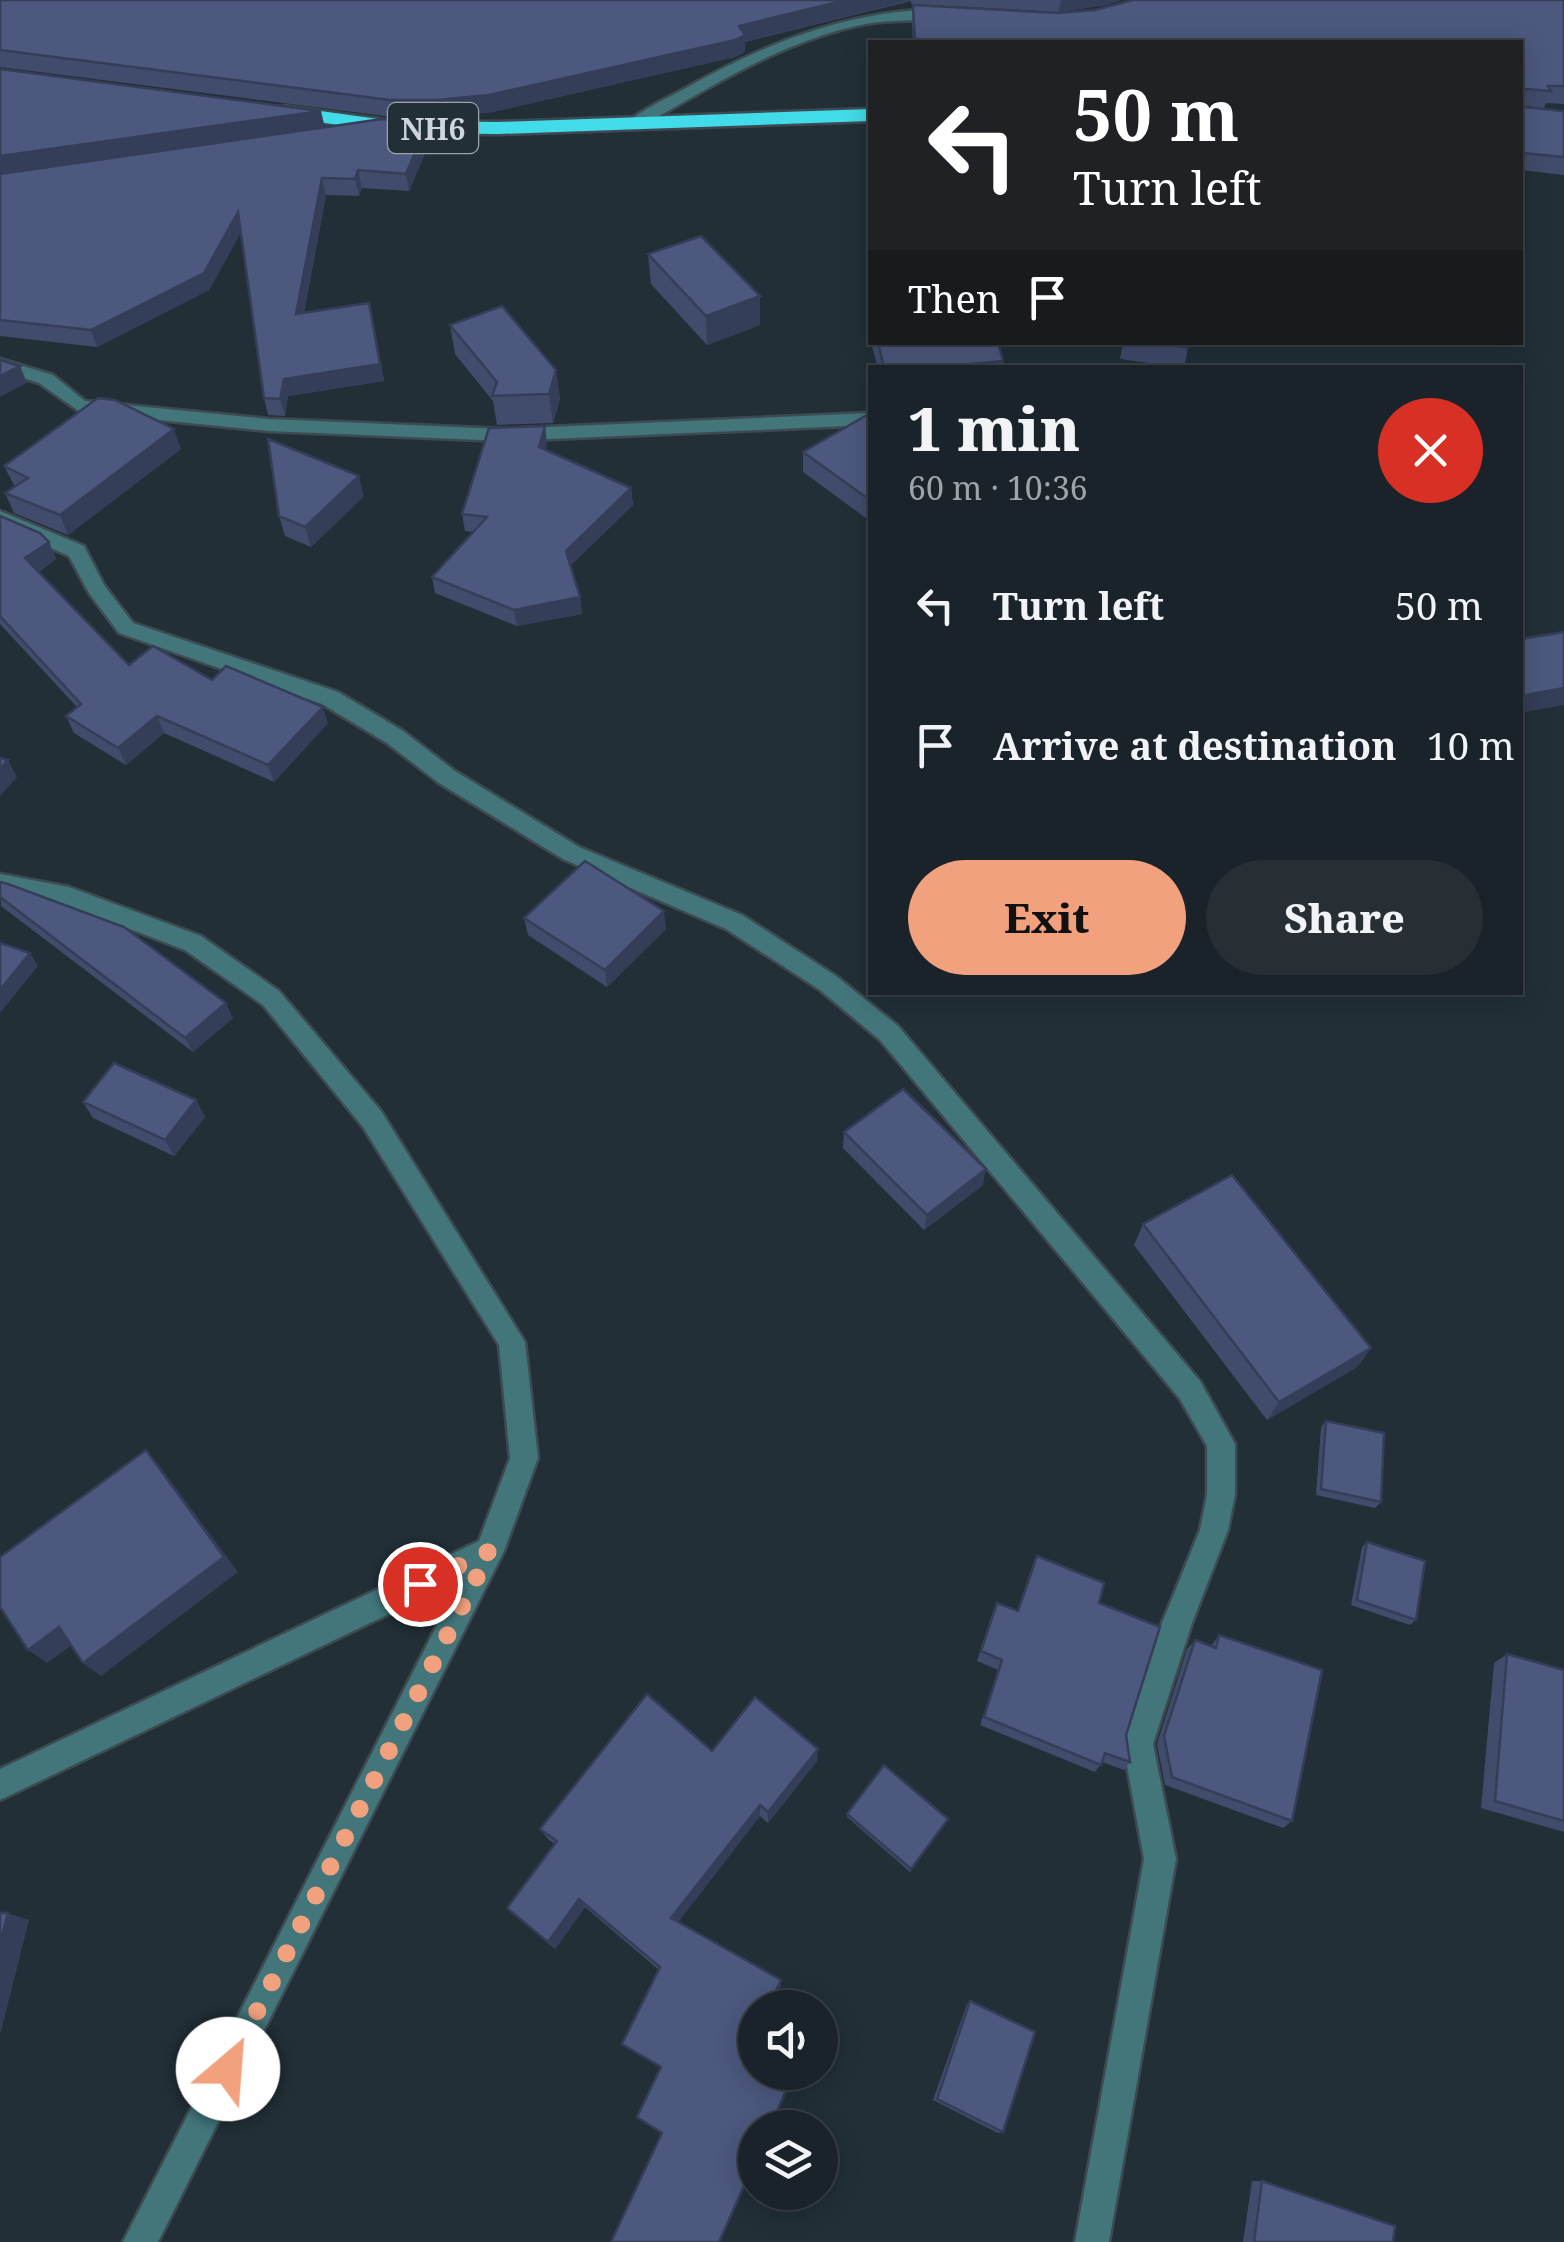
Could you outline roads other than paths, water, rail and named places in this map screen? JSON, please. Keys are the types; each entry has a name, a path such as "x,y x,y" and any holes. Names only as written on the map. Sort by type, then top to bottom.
{"highway":[{"name":"NH6","path":"262,109 393,127 634,124 868,115"}],"street":[{"path":"634,124 734,65 826,30 910,12 968,16"},
{"path":"319,138 393,127"},
{"path":"0,364 46,379 80,406 142,416 268,426 505,435 868,419"},
{"path":"0,518 77,551 96,588 126,628 330,698 394,737 447,777 571,853 734,922 828,984 889,1034 1190,1390 1221,1444 1221,1494 1214,1530 1177,1622 1138,1744 1160,1860 1092,2242"},
{"path":"0,883 70,896 193,943 271,998 372,1120 512,1342 524,1458 490,1551 140,2242"},
{"path":"0,1786 490,1551"}]}
